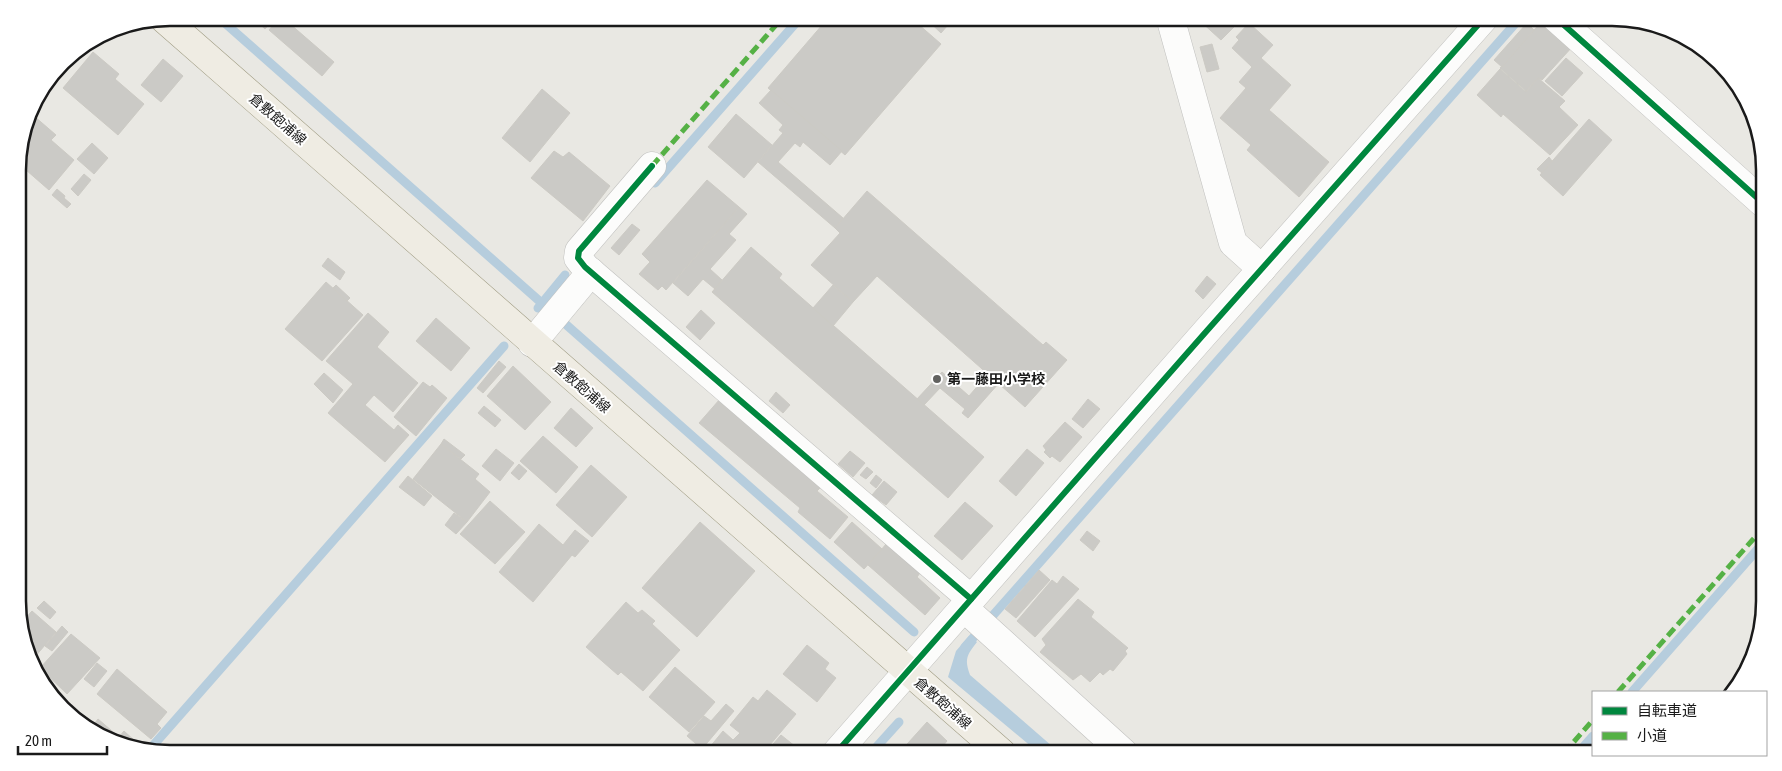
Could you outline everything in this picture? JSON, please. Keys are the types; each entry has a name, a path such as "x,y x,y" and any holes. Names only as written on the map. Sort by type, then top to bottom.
{"main road":[{"name":"倉敷飽浦線","path":"172,26 992,744"}],"street":[{"path":"1172,26 1233,243 1262,269"},
{"path":"844,745 908,672 976,615 1262,269 1478,26"},
{"path":"1564,26 1756,197"},
{"path":"652,166 579,251 578,258 591,272 976,615 1115,744"},
{"path":"532,343 591,272"}],"water":[{"path":"969,636 977,642 971,650 967,661 970,675 1050,744 1029,744 948,677 956,651"}],"building":[{"path":"272,26 292,26 334,62 322,76 269,30"},
{"path":"821,26 920,26 941,44 845,155 768,88"},
{"path":"934,26 947,26 941,33"},
{"path":"1206,26 1235,26 1221,40"},
{"path":"1246,26 1252,26 1273,45 1261,58 1291,85 1269,110 1329,162 1299,197 1247,150 1251,145 1220,118 1246,88 1239,82 1252,67 1232,48 1239,40 1236,37"},
{"path":"1524,26 1530,26 1534,30 1502,67 1494,60"},
{"path":"1538,26 1550,26 1573,46 1542,80 1538,78 1526,91 1500,68"},
{"path":"1212,44 1219,69 1207,72 1200,47"},
{"path":"93,52 119,74 115,79 144,104 118,135 63,88"},
{"path":"1566,58 1583,73 1562,96 1545,81"},
{"path":"163,59 183,76 161,102 141,85"},
{"path":"1500,69 1526,92 1538,78 1565,101 1559,107 1578,125 1550,155 1503,114 1501,117 1477,95"},
{"path":"542,89 570,113 530,162 502,138"},
{"path":"771,90 842,151 830,165 803,142 800,147 795,143 778,162 843,218 835,228 758,162 783,133 779,130 783,125 759,103"},
{"path":"736,114 772,145 744,178 708,147"},
{"path":"36,118 56,135 51,140 74,160 49,190 27,171 27,151"},
{"path":"1589,119 1612,140 1563,196 1540,175"},
{"path":"92,143 108,158 94,174 77,159"},
{"path":"554,151 563,157 569,152 610,186 583,221 531,178"},
{"path":"1549,157 1552,161 1542,173 1537,169"},
{"path":"84,174 91,180 78,196 71,189"},
{"path":"707,180 739,207 666,290 662,286 658,290 639,274 650,262 642,254"},
{"path":"57,189 71,204 67,208 52,195"},
{"path":"867,191 1043,345 1046,342 1067,360 1025,407 877,276 853,302 811,265 840,233 835,228"},
{"path":"739,207 747,214 729,234 736,240 710,269 722,280 715,289 703,279 688,296 673,283"},
{"path":"632,224 640,230 619,255 611,248"},
{"path":"751,247 782,274 779,278 984,457 948,498 712,292"},
{"path":"328,258 345,272 340,280 322,266"},
{"path":"1207,276 1216,284 1203,299 1195,291"},
{"path":"326,282 363,315 322,361 285,329"},
{"path":"336,285 350,298 347,301 333,288"},
{"path":"833,285 853,302 833,326 813,308"},
{"path":"701,310 715,323 700,340 686,327"},
{"path":"368,313 389,332 377,347 418,383 393,412 374,395 365,405 394,430 398,425 409,435 385,462 328,413 353,384 326,361"},
{"path":"436,318 470,348 451,371 416,341"},
{"path":"499,361 506,367 483,393 477,388"},
{"path":"513,366 551,402 525,430 487,396"},
{"path":"942,372 969,396 988,374 999,383 968,418 962,413 965,409 940,388 924,405 917,399"},
{"path":"324,373 343,390 333,403 314,384"},
{"path":"423,382 430,387 432,385 447,398 416,436 394,417"},
{"path":"776,392 790,405 783,413 769,401"},
{"path":"720,399 823,485 817,491 848,517 830,539 798,512 800,508 699,423"},
{"path":"1088,399 1100,409 1083,428 1072,419"},
{"path":"484,406 501,420 495,427 478,413"},
{"path":"571,408 593,428 576,447 554,428"},
{"path":"1065,422 1082,437 1060,462 1052,456 1050,458 1044,452 1046,450 1043,446"},
{"path":"543,436 578,467 556,493 520,461"},
{"path":"444,439 465,455 461,459 441,444"},
{"path":"441,444 479,474 475,479 490,492 467,522 413,479"},
{"path":"496,449 514,463 500,481 482,466"},
{"path":"1027,449 1044,463 1016,496 999,481"},
{"path":"850,451 865,463 853,477 838,464"},
{"path":"519,464 527,471 519,480 511,473"},
{"path":"591,465 627,497 592,537 556,505"},
{"path":"867,467 873,472 866,479 860,475"},
{"path":"876,475 882,480 876,488 870,483"},
{"path":"408,476 432,496 424,506 399,487"},
{"path":"884,481 897,492 886,505 872,495"},
{"path":"490,501 525,532 495,564 460,534"},
{"path":"965,502 993,526 962,560 934,536"},
{"path":"454,513 467,522 456,534 445,525"},
{"path":"700,522 755,571 697,637 642,588"},
{"path":"852,522 882,549 864,569 834,542"},
{"path":"539,524 563,545 575,530 589,541 575,557 572,555 533,602 499,572"},
{"path":"1087,531 1100,541 1093,551 1080,540"},
{"path":"887,543 920,573 917,577 940,598 925,615 868,565"},
{"path":"1039,570 1050,580 1016,618 1005,609"},
{"path":"1063,576 1079,589 1035,637 1017,621 1052,580 1057,584"},
{"path":"1078,599 1094,612 1091,617 1128,648 1125,651 1127,654 1113,671 1110,669 1103,675 1100,672 1090,682 1081,674 1073,680 1040,652 1046,645 1042,639"},
{"path":"44,601 56,612 50,619 37,608"},
{"path":"626,602 638,613 642,610 655,621 652,624 680,650 643,691 621,672 618,675 586,647"},
{"path":"32,611 56,632 37,655 31,638 27,617"},
{"path":"62,626 68,632 52,651 45,646"},
{"path":"71,634 100,658 67,694 47,675 42,666"},
{"path":"807,645 829,663 825,669 836,678 817,702 783,674"},
{"path":"97,663 107,671 94,687 84,679"},
{"path":"675,667 715,702 689,732 649,697"},
{"path":"117,669 167,712 157,724 161,728 151,739 97,694"},
{"path":"767,690 796,714 770,745 753,743 752,745 712,745 723,731 733,740 740,733 730,725 753,697 758,701"},
{"path":"726,704 734,711 706,745 697,745 687,736 704,716 711,721"},
{"path":"98,719 116,734 98,725 95,723"},
{"path":"927,722 947,741 944,744 907,744"},
{"path":"124,731 133,740 120,736"},
{"path":"781,735 793,745 772,745"}],"waterway":[{"path":"228,26 914,632"},
{"path":"655,183 793,26"},
{"path":"965,647 1513,26"},
{"path":"538,308 565,275"},
{"path":"155,743 504,346"},
{"path":"1633,691 1756,551"},
{"path":"879,745 899,722"},
{"path":"1586,744 1592,737"}],"marked path":[{"path":"652,166 775,26"},
{"path":"1619,691 1756,536"},
{"path":"1572,744 1592,721"}],"cycle path":[{"path":"843,745 1477,26"},
{"path":"1565,26 1756,197"},
{"path":"652,166 579,251 578,258 585,267 971,599"}],"place":[{"name":"第一藤田小学校","path":"937,379"}]}
